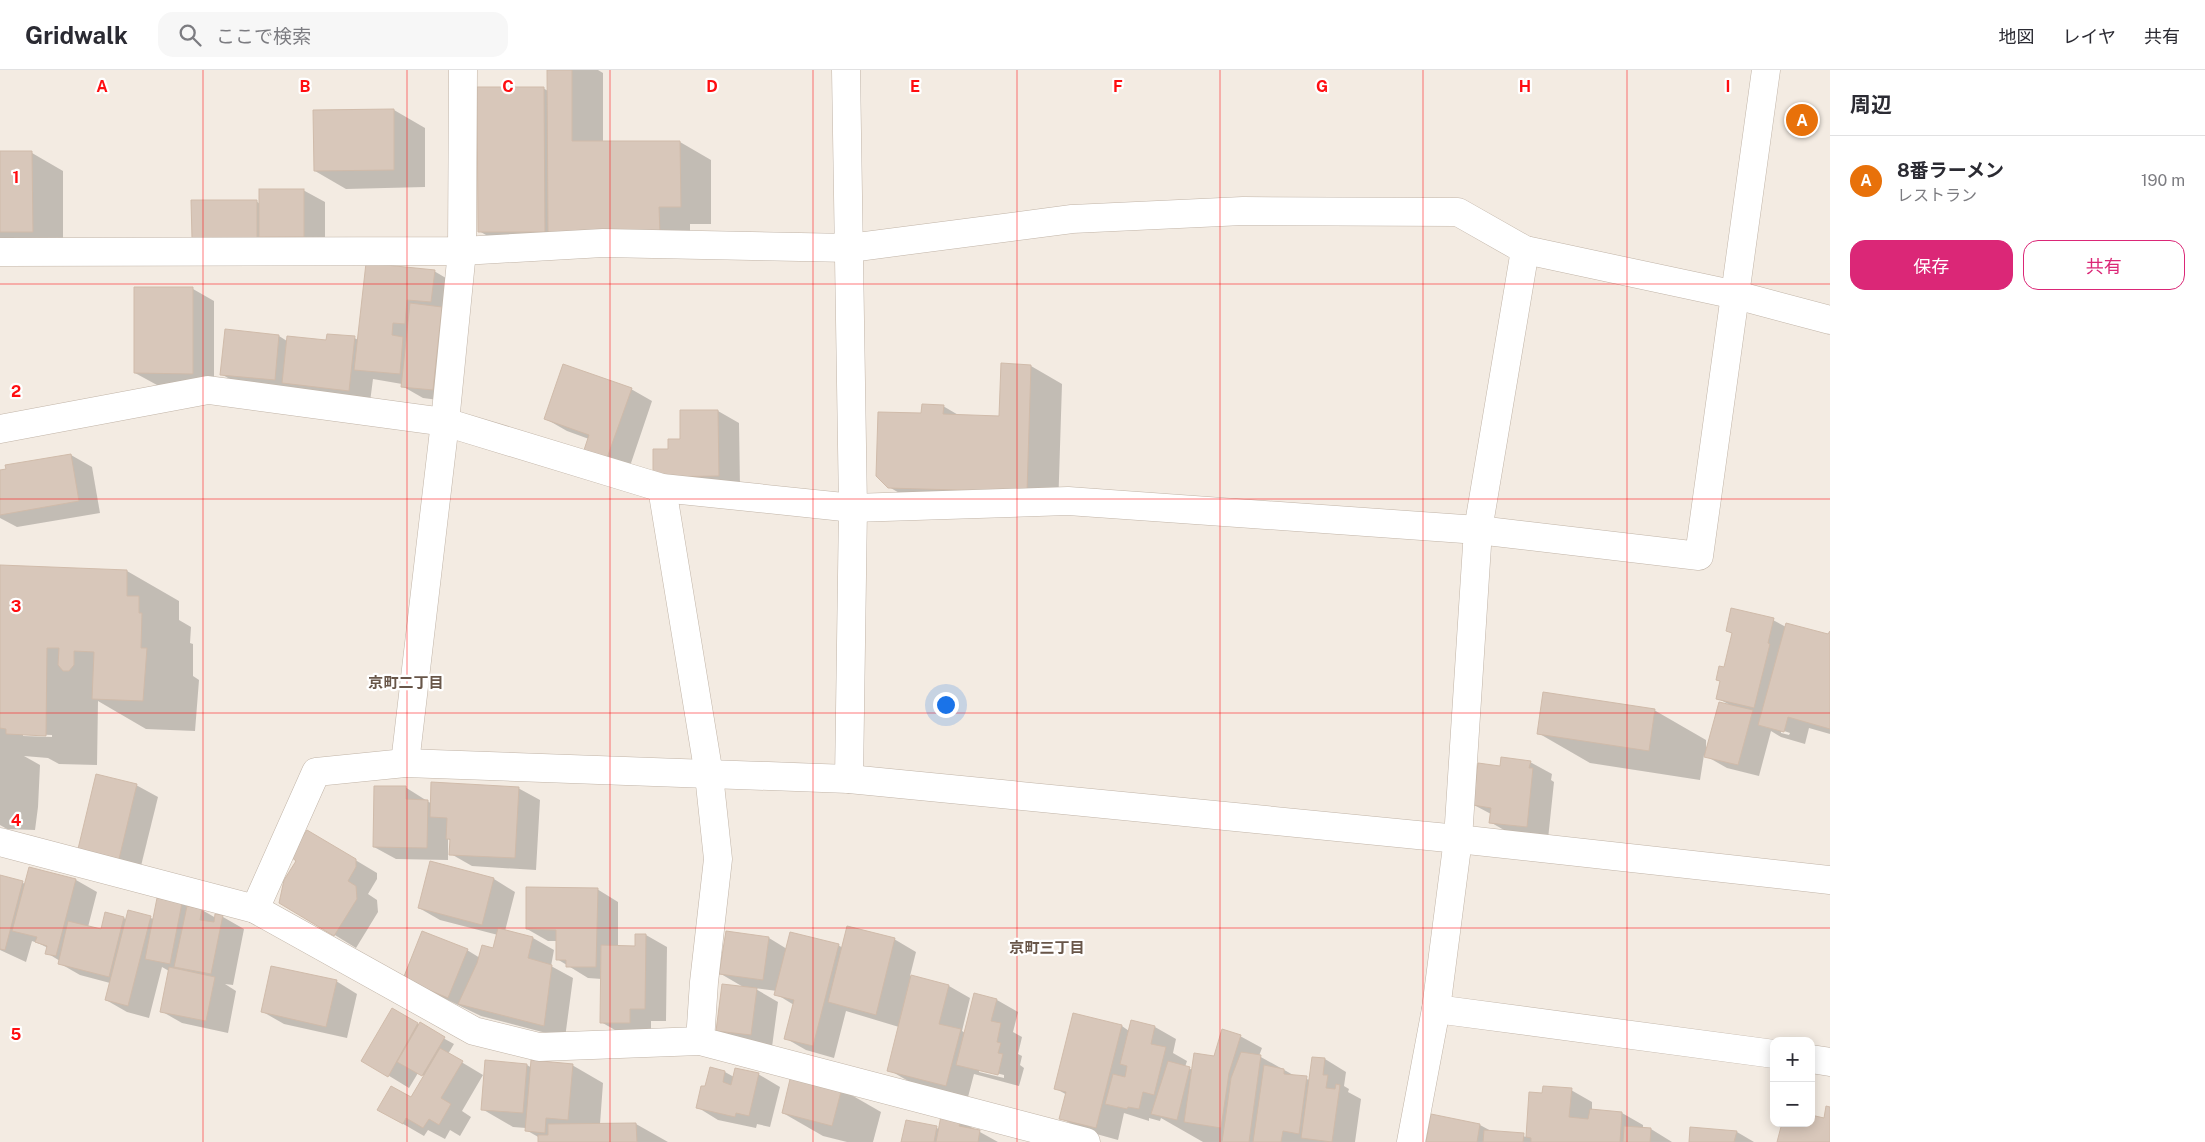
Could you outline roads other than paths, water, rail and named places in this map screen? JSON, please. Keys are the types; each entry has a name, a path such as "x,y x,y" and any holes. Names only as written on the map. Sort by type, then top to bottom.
{"street":[{"path":"405,763 446,422 462,251 463,70"},
{"path":"846,70 853,508 849,779"},
{"path":"0,429 208,390 446,422 662,488 853,508 1068,500 1478,530 1699,556 1766,70"},
{"path":"0,252 462,251 603,243 850,248 1072,219 1253,211 1458,212 1525,250 1736,295 1830,320"},
{"path":"1411,1142 1436,1009 1458,839 1478,530 1525,250"},
{"path":"662,488 709,774 718,859 704,982 700,1042"},
{"path":"255,910 316,772 405,763 849,779 1458,839 1830,880"},
{"path":"0,842 255,910 474,1031 540,1047 700,1042 1086,1142"},
{"path":"1436,1009 1770,1053"},
{"path":"1815,1060 1830,1062"}],"place":[{"name":"8番ラーメン","path":"1802,120"}],"district":[{"name":"京町二丁目","path":"406,682"},
{"name":"京町三丁目","path":"1047,947"}]}
